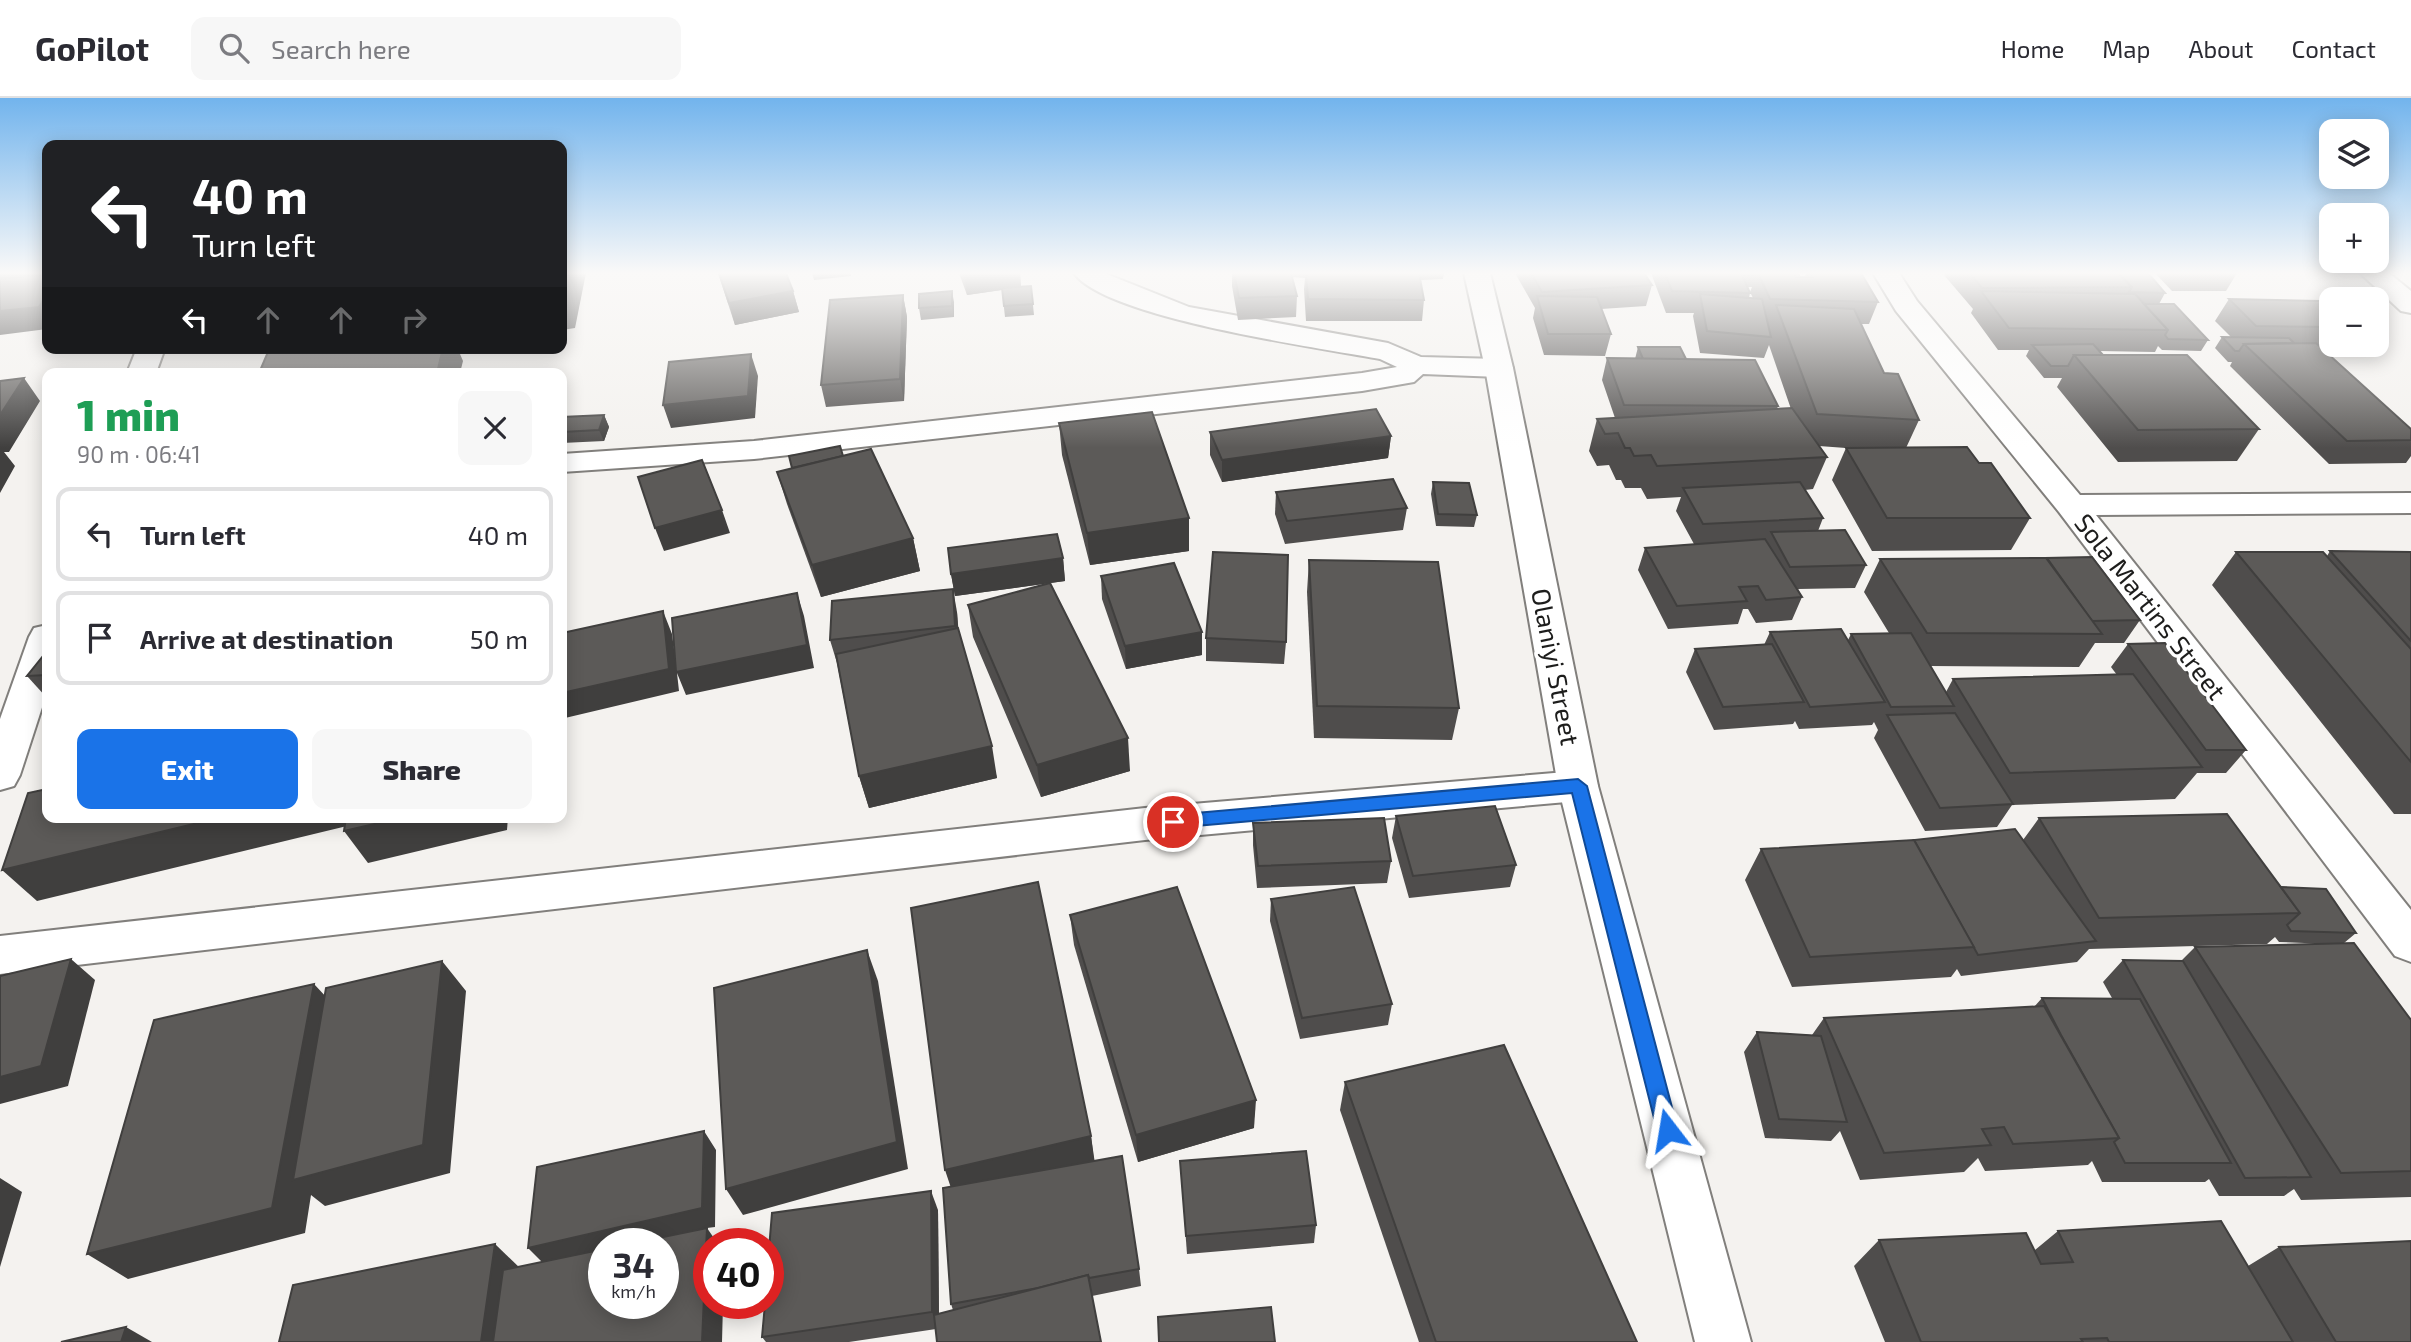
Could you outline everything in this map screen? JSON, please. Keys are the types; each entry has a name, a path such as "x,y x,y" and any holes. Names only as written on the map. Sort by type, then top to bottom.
{"street":[{"path":"1275,331 1388,352 1416,365 1499,368"},
{"name":"Olaniyi Street","path":"1490,331 1578,786 1723,1342"},
{"name":"Sola Martins Street","path":"1927,331 2071,505 2411,943"},
{"path":"567,463 754,450 1362,382 1404,376 1416,365"},
{"path":"2071,505 2411,503"},
{"path":"0,775 42,652"},
{"path":"0,955 1145,824 1578,786"}],"building":[{"path":"827,331 902,331 900,379 821,385"},
{"path":"1547,331 1610,331 1611,334 1548,334"},
{"path":"1708,331 1770,331 1771,337"},
{"path":"1786,331 1864,331 1884,373 1898,374 1919,420 1817,414"},
{"path":"2167,331 2200,331 2208,340 2168,339 2165,335"},
{"path":"2222,337 2289,338 2294,343 2244,344 2239,351 2235,351"},
{"path":"2316,343 2319,346 2319,357 2331,357 2411,429 2411,440 2347,441 2244,344"},
{"path":"2093,344 2103,355 2074,355 2068,366 2051,366 2032,345"},
{"path":"1638,347 1680,347 1686,359 1643,359"},
{"path":"267,354 442,354 438,368 261,368"},
{"path":"751,354 748,396 663,405 669,362"},
{"path":"2074,355 2187,355 2259,429 2138,430"},
{"path":"1607,358 1755,360 1778,406 1624,405"},
{"path":"24,378 0,415 0,381"},
{"path":"1792,408 1827,457 1657,466 1651,455 1634,456 1630,448 1625,448 1618,433 1605,434 1597,419"},
{"path":"1376,409 1391,436 1222,460 1210,432"},
{"path":"1152,412 1189,518 1087,533 1059,423"},
{"path":"604,415 599,430 567,432 567,417"},
{"path":"840,446 843,456 792,468 789,456"},
{"path":"1967,447 1979,463 1991,463 2030,518 1887,518 1846,448"},
{"path":"871,449 913,538 812,565 777,472"},
{"path":"702,460 722,510 655,528 638,477"},
{"path":"1393,479 1407,508 1287,521 1276,492"},
{"path":"1433,482 1469,483 1477,515 1438,514"},
{"path":"1800,482 1823,518 1703,524 1683,488"},
{"path":"1845,530 1866,565 1790,567 1771,532"},
{"path":"1057,534 1063,558 951,574 948,548"},
{"path":"1765,539 1802,597 1766,600 1758,586 1739,587 1747,601 1677,606 1645,548"},
{"path":"2330,551 2411,552 2411,641"},
{"path":"1213,552 1288,555 1286,642 1206,638"},
{"path":"2236,552 2323,552 2411,649 2411,762"},
{"path":"2092,557 2140,620 2092,621 2047,558"},
{"path":"2046,558 2102,634 1927,633 1880,559"},
{"path":"1309,560 1438,562 1459,708 1317,706"},
{"path":"1174,563 1202,632 1125,646 1101,576"},
{"path":"1050,583 1128,738 1037,765 968,605"},
{"path":"953,589 955,626 830,640 832,601"},
{"path":"797,593 807,645 676,672 672,618"},
{"path":"663,611 669,669 567,692 567,632"},
{"path":"958,628 992,746 859,776 836,654"},
{"path":"1841,629 1885,702 1810,707 1770,632"},
{"path":"1911,633 1954,706 1891,707 1851,634"},
{"path":"2165,643 2246,750 2206,750 2128,644"},
{"path":"1772,644 1804,702 1723,707 1695,649"},
{"path":"42,657 42,675 27,676"},
{"path":"2133,674 2202,767 2010,773 1953,679"},
{"path":"1955,713 2013,804 1940,808 1887,715"},
{"path":"42,790 42,823 198,823 2,870 28,793"},
{"path":"1495,806 1516,865 1413,876 1396,816"},
{"path":"2227,814 2300,913 2099,918 2039,818"},
{"path":"1384,818 1391,861 1258,866 1253,823"},
{"path":"345,823 379,823 344,831"},
{"path":"2015,829 2096,941 1978,955 1914,840"},
{"path":"1914,840 1974,947 1810,957 1761,849"},
{"path":"1038,882 1091,1136 945,1170 911,908"},
{"path":"1177,887 1256,1100 1136,1135 1070,915"},
{"path":"1354,887 1392,1004 1302,1018 1271,899"},
{"path":"2281,887 2326,889 2356,933 2291,931 2287,925 2300,913"},
{"path":"2354,943 2411,1020 2411,1171 2341,1173 2195,947"},
{"path":"867,950 897,1142 726,1189 714,988"},
{"path":"71,959 41,1066 0,1077 0,976"},
{"path":"2123,960 2183,961 2311,1177 2245,1178"},
{"path":"442,961 423,1145 293,1180 326,988"},
{"path":"314,984 272,1208 87,1254 154,1020"},
{"path":"2042,998 2140,999 2231,1163 2125,1163 2114,1142 2119,1138"},
{"path":"2044,1006 2119,1138 2013,1144 2004,1127 1982,1129 1991,1145 1884,1153 1824,1018"},
{"path":"1757,1032 1821,1036 1847,1122 1779,1119"},
{"path":"1504,1045 1637,1342 1436,1342 1345,1082"},
{"path":"704,1131 702,1208 615,1228 588,1228 588,1234 528,1248 537,1167"},
{"path":"1306,1151 1316,1225 1186,1236 1180,1161"},
{"path":"1122,1156 1139,1269 1089,1278 1088,1275 1038,1288 951,1304 943,1188"},
{"path":"931,1191 932,1312 762,1337 764,1319 784,1319 784,1228 771,1228 772,1213"},
{"path":"2221,1221 2293,1342 2109,1342 2107,1338 2081,1339 2083,1342 1921,1342 1879,1240 2026,1233 2041,1264 2073,1262 2058,1231"},
{"path":"693,1231 693,1319 703,1319 702,1342 493,1342 503,1270 588,1252 588,1319 679,1319 679,1234"},
{"path":"2411,1241 2411,1342 2336,1342 2279,1247"},
{"path":"495,1244 481,1342 279,1342 293,1285"},
{"path":"1088,1275 1101,1342 937,1342 934,1315"},
{"path":"1271,1307 1275,1342 1159,1342 1158,1317"},
{"path":"126,1327 121,1342 61,1342"}],"route":[{"path":"1173,822 1578,786 1668,1130"}]}
